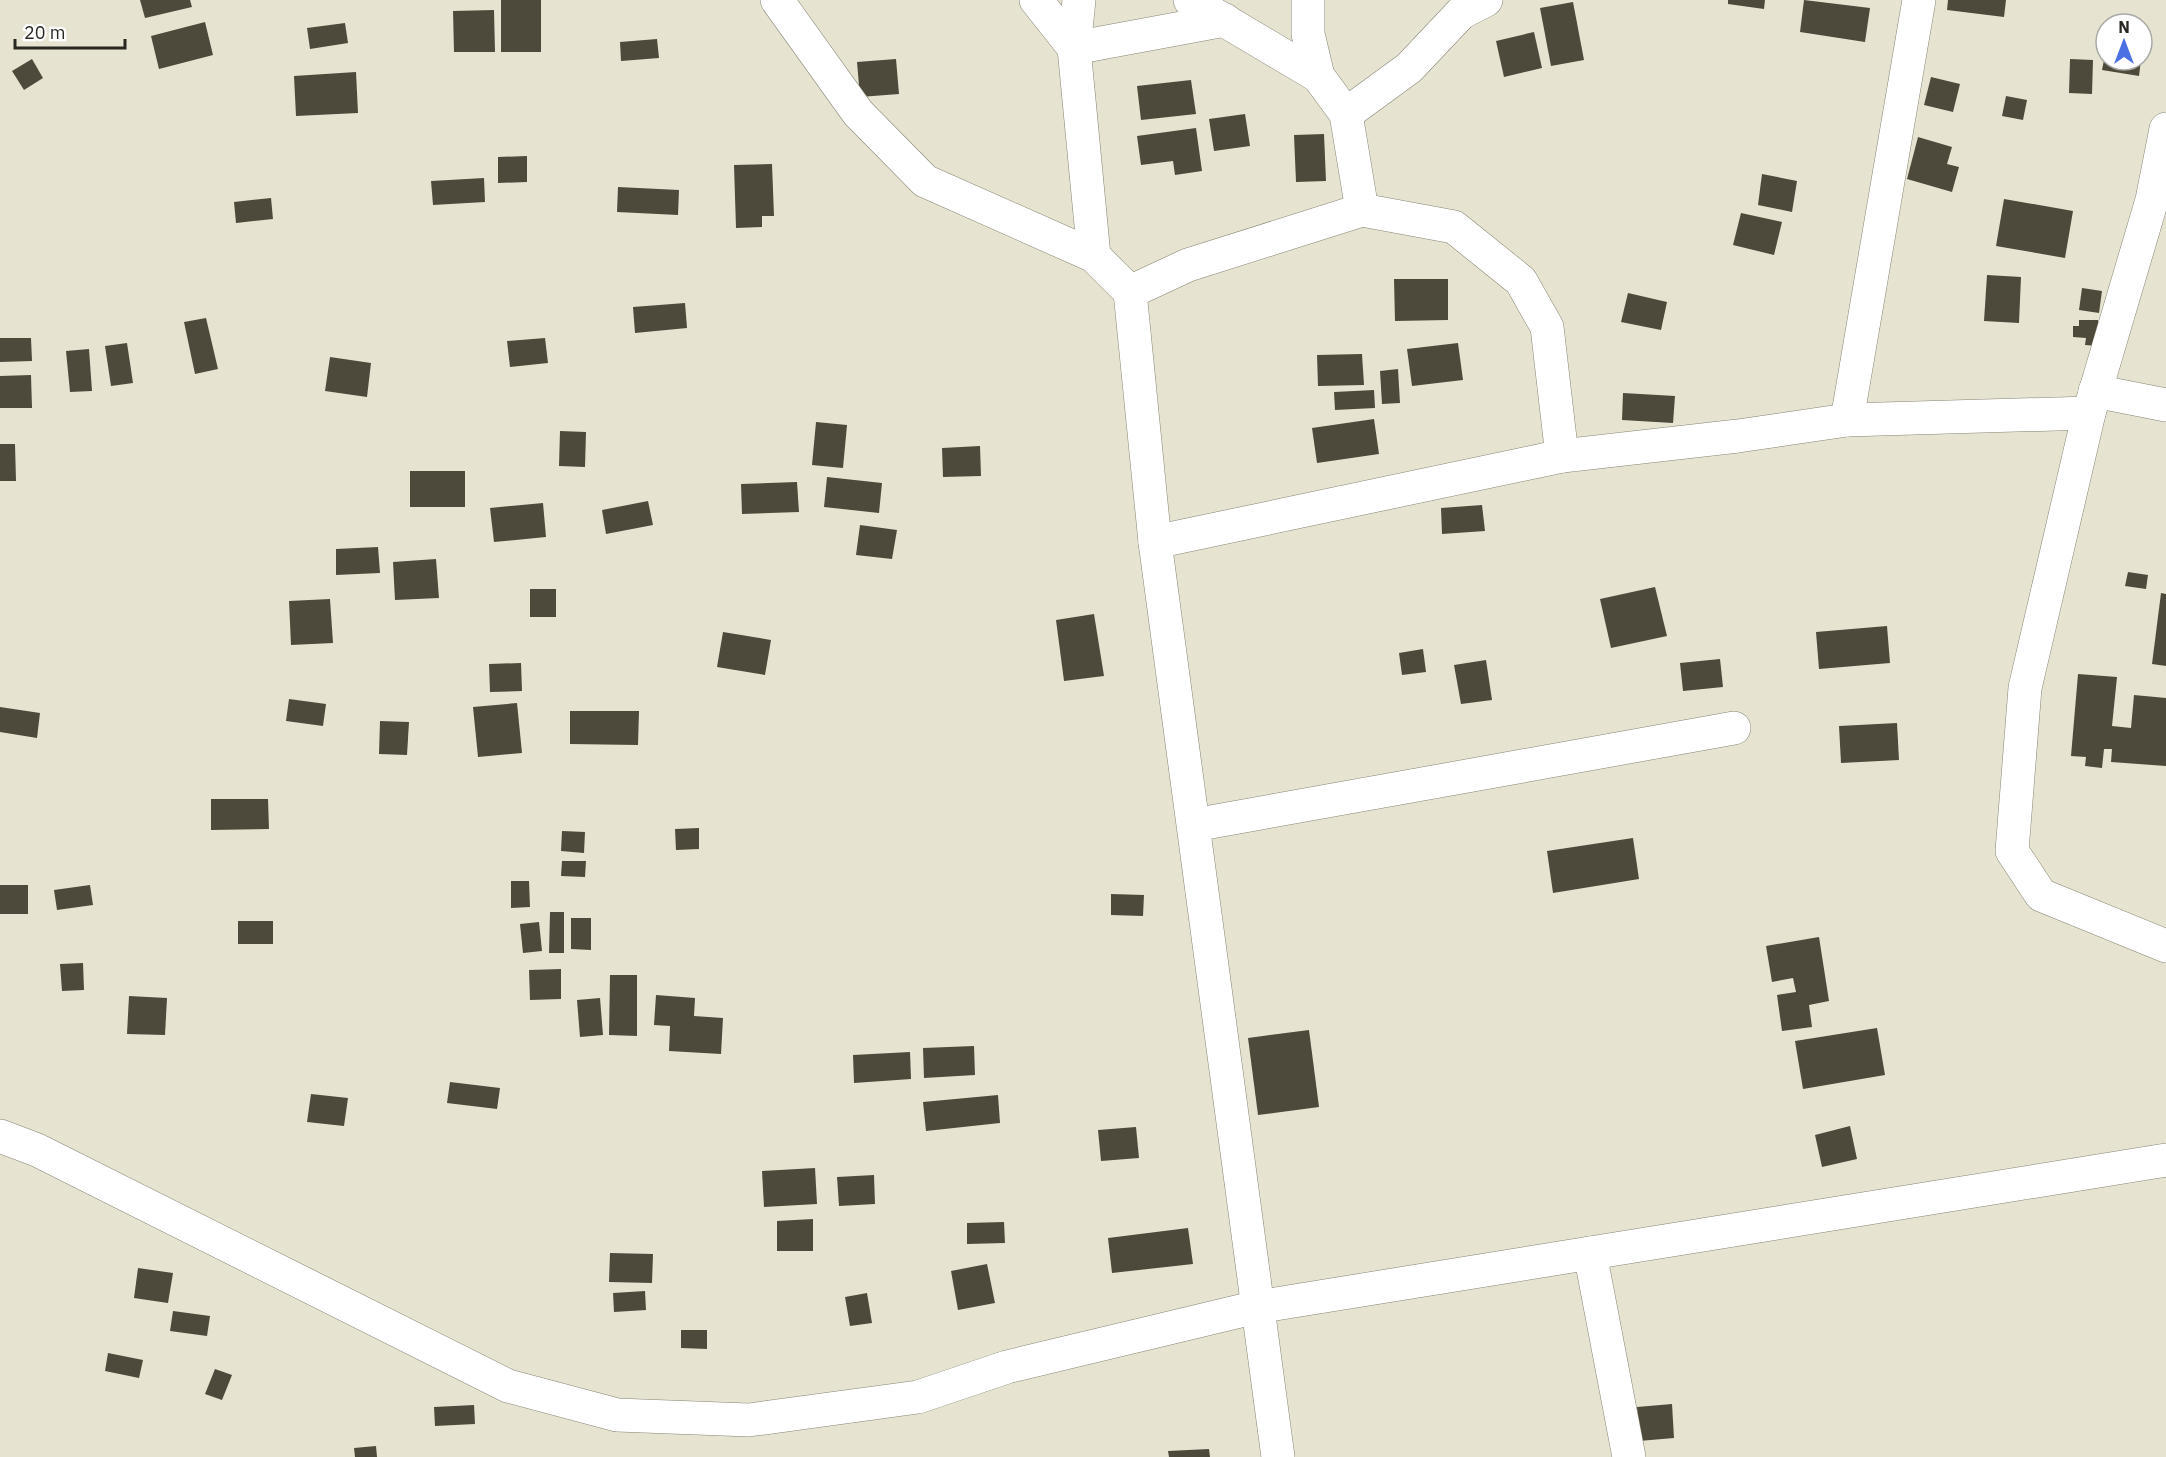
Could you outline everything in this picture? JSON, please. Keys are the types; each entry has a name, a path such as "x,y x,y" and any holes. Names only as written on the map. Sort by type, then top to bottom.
{"street":[{"path":"777,0 858,112 925,181 1094,256 1130,292 1155,542 1278,1457"},
{"path":"1036,0 1074,48"},
{"path":"1079,0 1074,48 1094,256"},
{"path":"1190,0 1318,75"},
{"path":"1308,0 1308,34 1318,75 1346,114 1362,210"},
{"path":"1346,114 1409,68 1461,13 1486,0"},
{"path":"1847,420 1919,0"},
{"path":"1074,48 1225,20"},
{"path":"2166,129 2152,200 2092,402 2025,688 2012,851 2041,894 2166,946"},
{"path":"1130,292 1188,265 1362,210 1454,227 1521,281 1548,327 1562,456"},
{"path":"1155,542 1562,456 1738,436 1847,420 2092,402 2166,405"},
{"path":"1194,825 1734,728"},
{"path":"0,1136 37,1150 508,1386 617,1415 749,1420 918,1397 1007,1367 1257,1307 2166,1160"},
{"path":"1590,1253 1629,1457"}],"building":[{"path":"140,0 190,0 192,7 145,18"},
{"path":"501,0 541,0 541,52 501,52"},
{"path":"1728,0 1765,0 1764,9 1728,4"},
{"path":"1804,0 1870,8 1865,42 1800,32"},
{"path":"1948,0 2006,0 2004,17 1947,10"},
{"path":"1573,2 1584,60 1551,66 1540,8"},
{"path":"494,10 495,52 454,52 453,11"},
{"path":"205,22 213,55 159,69 151,36"},
{"path":"345,23 348,43 310,49 307,28"},
{"path":"1534,32 1542,68 1504,77 1496,41"},
{"path":"657,39 659,58 621,61 620,42"},
{"path":"32,59 43,78 24,90 12,71"},
{"path":"896,59 899,94 860,97 857,62"},
{"path":"2070,59 2093,60 2092,94 2069,93"},
{"path":"356,72 358,113 296,116 294,76"},
{"path":"2114,72 2140,72 2139,76"},
{"path":"1931,77 1960,84 1953,112 1924,105"},
{"path":"1191,80 1196,114 1141,120 1137,86"},
{"path":"2006,96 2027,100 2023,120 2002,116"},
{"path":"1245,114 1250,146 1214,151 1209,119"},
{"path":"1196,128 1202,171 1175,175 1173,161 1141,165 1137,136"},
{"path":"1324,134 1326,181 1296,182 1294,135"},
{"path":"1918,137 1952,147 1947,164 1959,167 1952,192 1907,179"},
{"path":"527,156 527,182 498,183 498,157"},
{"path":"772,164 774,216 762,216 762,227 736,228 734,165"},
{"path":"1762,174 1797,181 1792,212 1758,205"},
{"path":"484,178 485,202 433,205 431,181"},
{"path":"618,187 679,190 678,215 617,212"},
{"path":"271,198 273,219 236,223 234,202"},
{"path":"2004,199 2073,211 2065,258 1996,246"},
{"path":"1741,213 1782,222 1774,255 1733,245"},
{"path":"1987,275 2021,277 2019,323 1984,321"},
{"path":"1394,279 1448,279 1448,320 1395,321"},
{"path":"2082,288 2102,291 2099,313 2079,310"},
{"path":"1628,293 1667,302 1661,330 1621,322"},
{"path":"685,303 687,328 635,333 633,307"},
{"path":"206,318 218,369 195,374 184,322"},
{"path":"2079,320 2098,320 2098,346 2085,345 2086,338 2073,337 2073,326 2079,326"},
{"path":"0,338 31,338 32,361 0,362"},
{"path":"545,338 548,363 510,367 507,341"},
{"path":"127,343 133,383 111,386 105,346"},
{"path":"1458,343 1463,380 1412,386 1407,349"},
{"path":"89,349 92,391 70,392 66,351"},
{"path":"1362,354 1364,385 1318,386 1317,355"},
{"path":"330,357 371,363 367,397 325,391"},
{"path":"1398,369 1400,403 1382,404 1380,371"},
{"path":"31,375 32,408 0,408 0,376"},
{"path":"1374,390 1375,408 1335,410 1334,392"},
{"path":"1623,393 1675,396 1673,423 1622,420"},
{"path":"1374,419 1379,454 1317,463 1312,428"},
{"path":"816,422 847,425 843,468 812,465"},
{"path":"560,431 586,432 585,467 559,466"},
{"path":"0,444 15,444 16,481 0,481"},
{"path":"980,446 981,476 943,477 942,448"},
{"path":"410,471 465,471 465,507 410,507"},
{"path":"827,477 882,483 879,513 824,507"},
{"path":"797,482 799,512 742,514 741,484"},
{"path":"648,501 653,525 606,534 602,510"},
{"path":"543,503 546,537 494,542 490,508"},
{"path":"1482,505 1485,531 1442,534 1441,508"},
{"path":"860,525 897,530 892,559 856,555"},
{"path":"378,547 380,573 336,575 336,549"},
{"path":"436,559 439,598 395,600 393,562"},
{"path":"2128,572 2148,575 2146,589 2125,586"},
{"path":"1655,587 1667,636 1611,648 1600,599"},
{"path":"530,589 556,589 556,617 530,617"},
{"path":"2161,593 2166,594 2166,666 2152,664"},
{"path":"330,599 333,643 291,645 289,601"},
{"path":"1094,614 1104,676 1064,681 1056,620"},
{"path":"1887,626 1890,663 1819,669 1816,632"},
{"path":"723,632 771,640 765,675 717,667"},
{"path":"1423,649 1426,672 1402,675 1399,653"},
{"path":"1720,659 1723,687 1683,691 1680,663"},
{"path":"1486,660 1492,700 1461,704 1454,665"},
{"path":"521,663 522,691 490,692 489,664"},
{"path":"2078,674 2117,677 2112,726 2131,728 2134,695 2166,698 2166,766 2111,762 2112,749 2104,749 2102,768 2085,766 2086,757 2071,756"},
{"path":"289,699 326,704 323,726 286,721"},
{"path":"517,703 522,753 478,757 473,707"},
{"path":"0,707 40,713 37,738 0,732"},
{"path":"570,711 639,711 638,745 570,744"},
{"path":"380,721 409,722 407,755 379,754"},
{"path":"1897,723 1899,760 1841,763 1839,726"},
{"path":"211,799 268,799 269,829 211,830"},
{"path":"699,828 699,849 676,850 675,829"},
{"path":"562,831 585,832 584,853 561,851"},
{"path":"1633,838 1639,879 1553,893 1547,851"},
{"path":"562,861 586,861 585,877 561,876"},
{"path":"511,881 529,881 530,907 511,908"},
{"path":"0,885 28,885 28,914 0,914"},
{"path":"90,885 93,905 57,910 54,890"},
{"path":"1111,894 1144,895 1143,916 1111,915"},
{"path":"550,912 564,912 564,953 549,953"},
{"path":"571,918 591,918 591,950 571,949"},
{"path":"238,921 273,921 273,944 238,944"},
{"path":"539,922 542,951 523,953 520,924"},
{"path":"1819,937 1829,1001 1809,1005 1812,1027 1782,1031 1777,995 1796,992 1793,978 1772,982 1766,946"},
{"path":"83,963 84,990 62,991 60,964"},
{"path":"561,969 561,999 530,1000 529,970"},
{"path":"610,975 637,975 637,1036 609,1035"},
{"path":"656,995 695,998 694,1016 723,1018 721,1054 669,1051 670,1026 654,1025"},
{"path":"129,996 167,998 165,1035 127,1034"},
{"path":"600,998 603,1035 580,1037 577,1000"},
{"path":"1877,1028 1885,1075 1803,1089 1795,1041"},
{"path":"1309,1030 1319,1107 1258,1115 1248,1038"},
{"path":"974,1046 975,1075 924,1078 923,1048"},
{"path":"910,1052 911,1079 854,1083 853,1055"},
{"path":"450,1082 500,1088 497,1109 447,1103"},
{"path":"311,1094 348,1098 344,1126 307,1122"},
{"path":"998,1095 1000,1123 926,1131 923,1102"},
{"path":"1850,1126 1857,1159 1822,1167 1815,1135"},
{"path":"1136,1127 1139,1158 1101,1161 1098,1130"},
{"path":"815,1168 817,1204 764,1207 762,1171"},
{"path":"874,1175 875,1204 839,1206 837,1177"},
{"path":"813,1219 813,1251 777,1251 777,1221"},
{"path":"1004,1222 1005,1243 967,1244 967,1223"},
{"path":"1188,1228 1193,1264 1112,1273 1108,1238"},
{"path":"610,1253 653,1254 652,1283 609,1282"},
{"path":"987,1264 995,1303 958,1310 951,1271"},
{"path":"138,1268 173,1273 168,1303 134,1298"},
{"path":"645,1291 646,1310 614,1312 613,1293"},
{"path":"867,1293 872,1323 850,1326 845,1297"},
{"path":"173,1311 210,1316 207,1336 170,1331"},
{"path":"681,1330 707,1330 707,1349 681,1348"},
{"path":"108,1353 143,1360 139,1378 105,1371"},
{"path":"215,1369 232,1375 222,1400 205,1394"},
{"path":"1672,1404 1674,1438 1639,1441 1637,1407"},
{"path":"474,1405 475,1424 435,1426 434,1407"},
{"path":"376,1446 377,1457 355,1457 354,1448"},
{"path":"1209,1449 1210,1457 1169,1457 1168,1451"}]}
